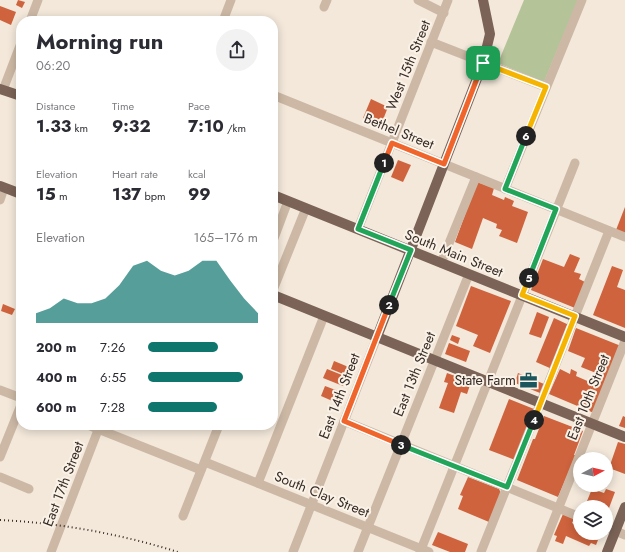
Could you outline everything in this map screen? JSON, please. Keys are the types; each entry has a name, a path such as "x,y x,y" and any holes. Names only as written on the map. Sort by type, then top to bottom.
{"main road":[{"name":"East 14th Street","path":"376,337 483,63 490,34 485,0"},
{"path":"1,89 16,94"},
{"path":"2,187 16,192"},
{"name":"South Main Street","path":"278,197 625,337"},
{"path":"278,297 625,437"},
{"path":"607,552 625,507"}],"street":[{"path":"32,16 38,0"},
{"path":"225,16 231,0"},
{"path":"418,0 444,13"},
{"name":"West 15th Street","path":"358,229 448,0"},
{"path":"505,189 582,0"},
{"path":"431,42 546,87"},
{"path":"1,89 16,55"},
{"name":"Bethel Street","path":"278,97 625,237"},
{"path":"424,551 454,466 575,163"},
{"path":"441,263 476,177"},
{"path":"0,200 2,187"},
{"path":"278,228 288,201"},
{"path":"278,278 306,208"},
{"path":"481,552 609,231"},
{"name":"East 13th Street","path":"358,552 469,274"},
{"path":"258,483 324,316"},
{"name":"East 14th Street","path":"293,552 376,337"},
{"name":"East 10th Street","path":"541,552 625,341"},
{"path":"0,390 16,396"},
{"path":"0,457 16,417"},
{"path":"344,421 573,514"},
{"name":"East 17th Street","path":"51,552 99,430"},
{"name":"South Clay Street","path":"108,430 203,466 258,483 424,551"},
{"path":"183,516 217,430"},
{"path":"0,477 29,489"}],"green space":[{"path":"524,0 578,0 544,82 498,63"}],"building":[{"path":"18,0 25,2 22,8 16,5"},
{"path":"0,6 16,12 11,25 0,20"},
{"path":"371,99 388,107 381,125 363,118"},
{"path":"398,160 411,165 403,182 391,177"},
{"path":"477,182 494,188 492,195 504,200 505,197 514,201 512,206 528,212 517,243 499,236 502,230 496,228 497,224 483,218 472,249 455,242"},
{"path":"625,207 625,233 616,230"},
{"path":"570,254 580,258 574,272 581,274 579,279 585,282 575,308 531,290 543,259 564,267"},
{"path":"612,266 623,270 617,287 625,290 625,328 593,315"},
{"path":"471,286 511,301 490,353 473,346 478,335 456,326"},
{"path":"3,304 15,309 12,315 1,311"},
{"path":"537,312 549,317 541,338 529,334"},
{"path":"554,318 569,325 552,369 536,362"},
{"path":"576,328 621,346 594,413 549,394 560,369 570,374 571,369 577,372 576,376 592,383 596,373 581,367 585,358 568,351"},
{"path":"452,335 460,338 458,344 450,340"},
{"path":"449,343 470,351 466,362 445,354"},
{"path":"334,361 351,368 348,376 331,369"},
{"path":"327,369 347,377 343,386 323,378"},
{"path":"447,373 471,382 467,394 461,392 454,413 439,408 448,383 444,382"},
{"path":"518,373 544,384 540,393 515,383"},
{"path":"325,386 341,392 337,403 321,396"},
{"path":"509,399 534,409 515,460 489,450"},
{"path":"544,416 583,431 575,452 573,452 573,462 558,497 517,480 533,439 535,439"},
{"path":"623,416 625,417 625,428 619,426"},
{"path":"618,442 625,444 625,474 613,470 613,456"},
{"path":"468,477 499,489 501,493 489,522 458,509 463,496 460,495"},
{"path":"591,492 615,492 612,500 587,500"},
{"path":"563,514 573,519 573,539 566,536 563,544 555,541 557,536 554,535"},
{"path":"438,532 468,544 465,552 450,552 432,545"},
{"path":"575,540 598,540 596,545 591,543 589,546"}],"railway":[{"path":"0,520 23,521 90,530 178,552"}],"place":[{"name":"State Farm","path":"529,380"}],"route":[{"path":"483,63 546,87 505,189 556,209 522,295 575,316 507,487 344,421 411,250 358,229 392,143 444,164 483,63"}]}
